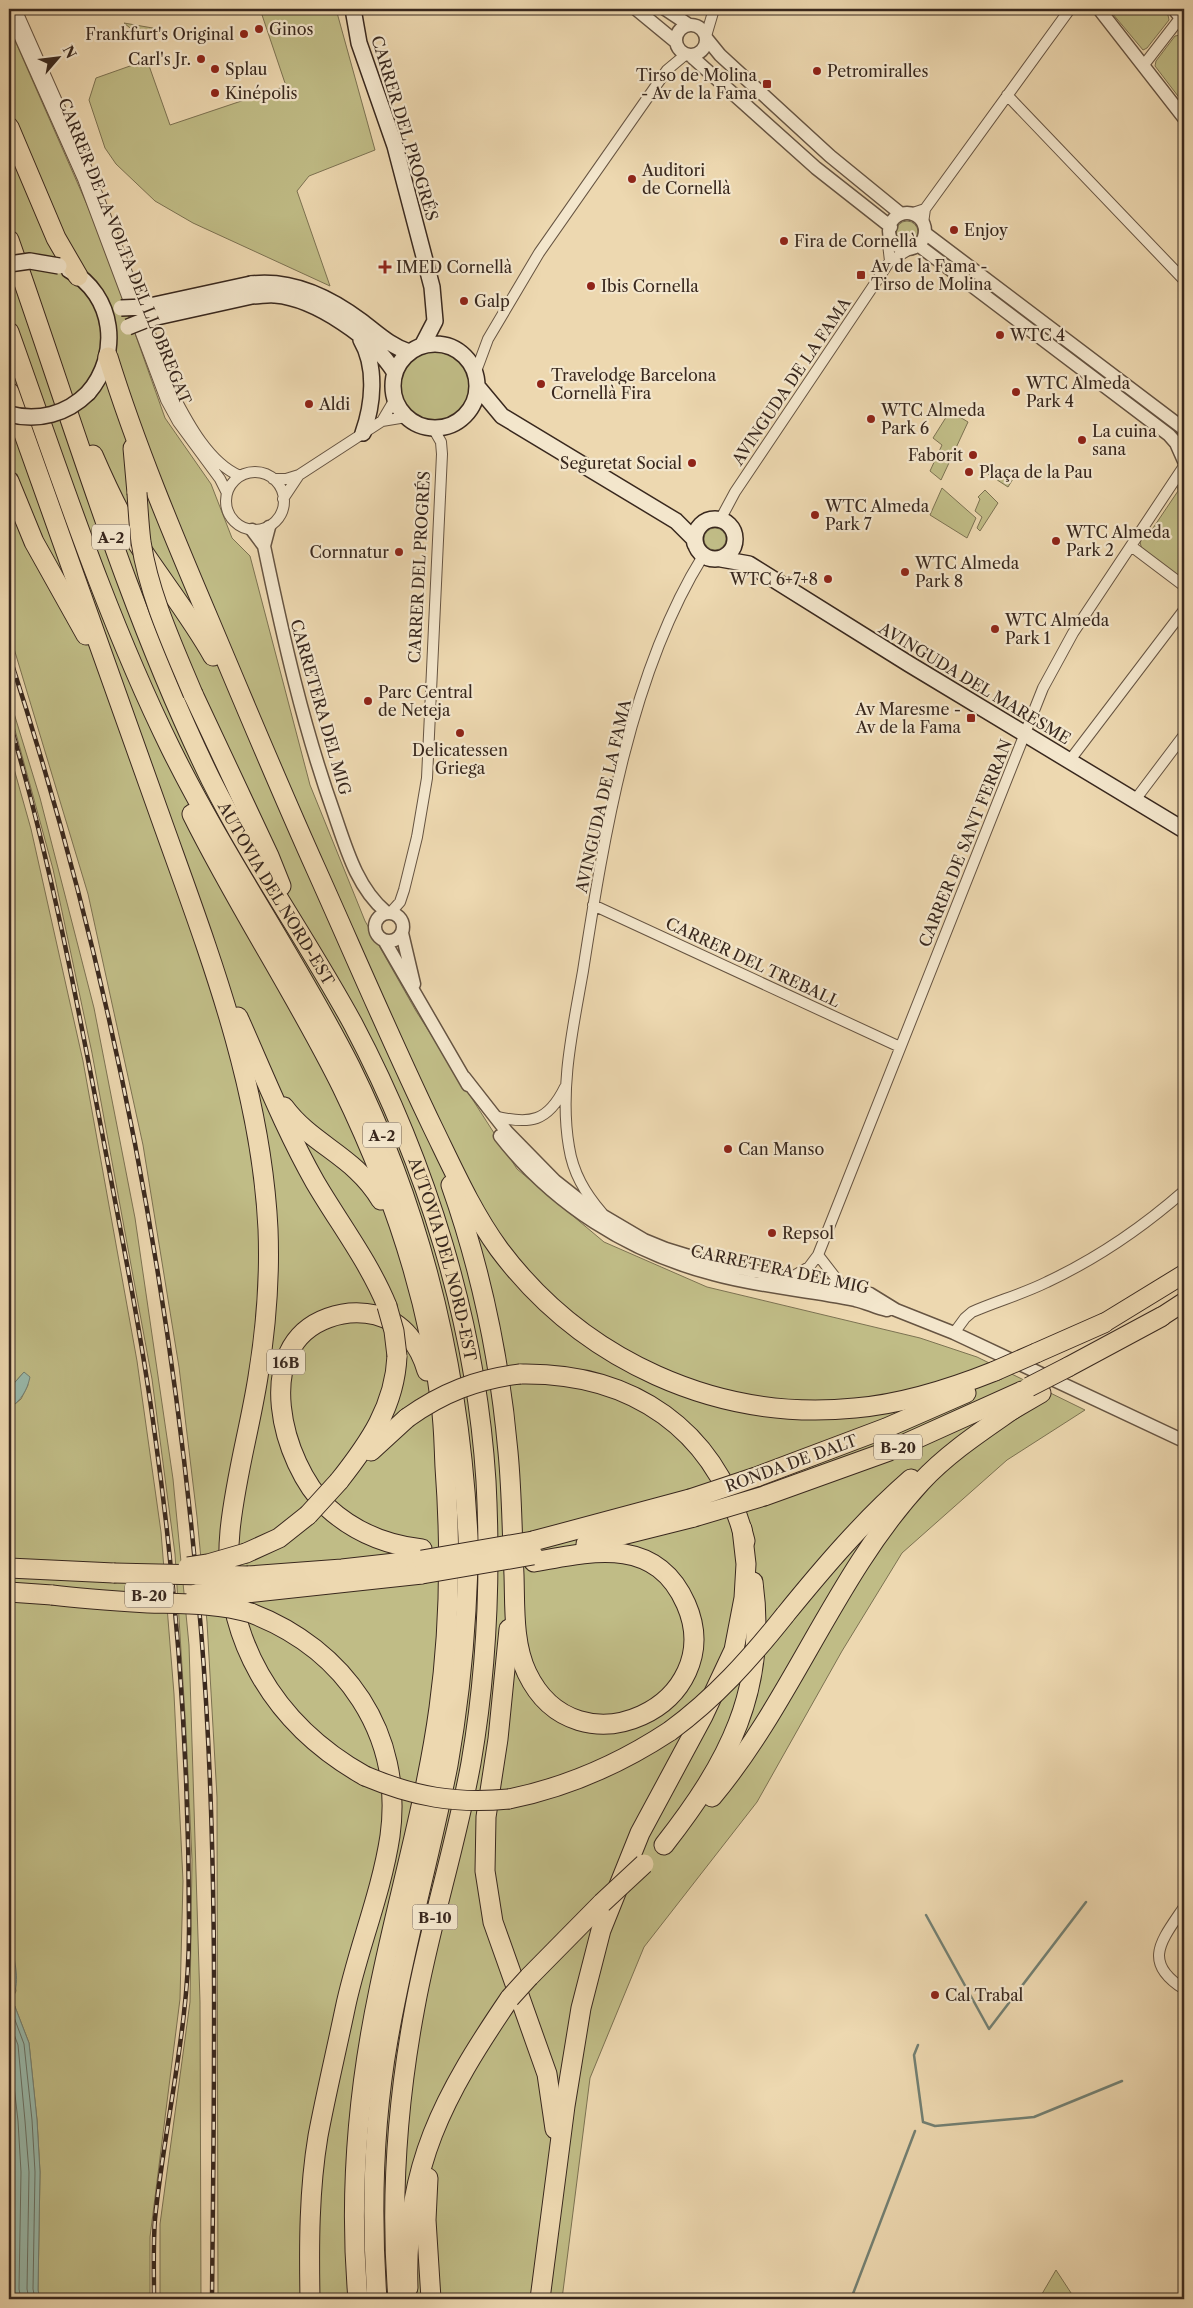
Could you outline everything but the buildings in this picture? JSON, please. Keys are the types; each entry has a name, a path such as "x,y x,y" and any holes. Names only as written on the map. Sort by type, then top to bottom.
{"highway":[{"path":"9,127 56,238 78,276"},
{"name":"AUTOVIA DEL NORD-EST","path":"9,240 46,344 90,481 163,674 213,783 260,868 328,979 370,1059 414,1160 441,1241 460,1314 472,1373 486,1478 489,1595 479,1709 457,1832 417,1998 404,2077 394,2183 398,2299"},
{"name":"AUTOVIA DEL NORD-EST","path":"9,332 123,644 189,785 347,1060 396,1172 421,1247 443,1336 458,1429 468,1542 464,1646 457,1707 434,1833 396,1996 381,2087 374,2184 377,2299"},
{"path":"46,344 120,514 182,606 207,631"},
{"path":"109,350 133,449 138,493 139,526 145,562 162,615 193,694 269,856 300,934"},
{"path":"9,392 210,954 295,1143 388,1306 397,1356 392,1393 383,1416 340,1482"},
{"path":"125,410 195,588 207,631 414,1088 483,1224 519,1274 543,1299 580,1332 607,1350 650,1373 700,1393 732,1401 783,1409 856,1408 904,1400 999,1373"},
{"path":"9,481 34,542 96,654 140,759"},
{"path":"123,644 159,742 211,853 306,1019 355,1116 384,1185 410,1267 433,1357 442,1407 449,1527 449,1588 440,1698 430,1761 388,1947 368,2051 356,2174 356,2272 354,2299"},
{"path":"210,954 253,1110 264,1175 268,1235 269,1276 263,1346 230,1533 230,1574 237,1618 244,1642 256,1668 282,1709 300,1729 326,1752 365,1776 396,1788 435,1798 460,1801 509,1799 538,1793 594,1774 644,1748 670,1732 716,1694 739,1671 822,1569 887,1500 949,1448 1019,1406"},
{"path":"255,1056 292,1117 311,1135 351,1163 373,1187 390,1219 410,1267"},
{"path":"414,1088 454,1195 479,1285 497,1368 503,1410 530,1544 518,1642 527,1673 546,1701 575,1718 590,1723 607,1724 635,1719 663,1702 675,1690 685,1675 691,1656 693,1638 687,1605 669,1577 642,1558 617,1551 594,1552 530,1544"},
{"name":"RONDA DE DALT","path":"692,1508 756,1477 886,1428 1104,1323 1184,1274"},
{"name":"B-20","path":"9,1592 52,1595 248,1584 342,1569 420,1568 692,1508 764,1496 896,1448 1035,1390 1184,1302"},
{"name":"16B","path":"444,1441 428,1373 420,1354 406,1332 395,1323 370,1313 345,1313 322,1320 302,1335 294,1345 283,1373 281,1404 286,1436 290,1451 306,1481 327,1506 357,1529 391,1544 420,1568 447,1548 530,1544"},
{"path":"114,1573 208,1564 246,1553 279,1538 308,1515 374,1447 407,1418 453,1390 487,1379 520,1374 564,1375 603,1383 624,1391 662,1413 686,1433 704,1453 731,1498 742,1529 750,1562 757,1629 754,1666 746,1704 733,1739 715,1774 664,1845"},
{"path":"409,2299 409,2255 418,2176 425,2150 448,2099 474,2050 510,1998 528,1977 705,1805 744,1756 859,1565 906,1499 952,1452 1019,1406 1035,1390"},
{"path":"540,2299 552,2203 581,2008 601,1930 640,1833 703,1716 734,1650 744,1598 746,1564 742,1529"},
{"path":"530,1544 510,1624 498,1740 486,1818 485,1871 493,1922 547,2074 555,2127 552,2203"},
{"name":"B-20","path":"9,1568 114,1573 248,1584"},
{"path":"52,1595 100,1600 224,1606 251,1613 276,1623 308,1643 335,1666 348,1680 370,1717 389,1770 392,1818 386,1856 346,2003 318,2137 312,2192 309,2255 311,2299"},
{"path":"431,2299 427,2246 427,2190 436,2138 448,2099"},
{"path":"356,2272 358,2299"}],"main road":[{"name":"CARRER DEL PROGRÉS","path":"353,9 359,42 396,146 432,287"},
{"path":"9,264 30,261 59,266 78,276 91,288 100,302 109,326 109,350 100,376 88,393 72,406 53,414 33,417 9,414"},
{"path":"109,350 128,327 148,319 252,290 265,283 290,285 319,296 360,320 388,343 416,349 435,344 448,346 465,357 476,380 502,416"},
{"path":"432,287 438,302 448,346"},
{"path":"432,287 435,321 416,349 400,363 395,373 393,384 395,399 406,417 420,426 433,428 448,426 465,416 479,412 502,416 676,521 694,539 699,550 710,559 721,559 730,552 735,543 734,534 730,527 713,520 676,521"},
{"path":"100,302 121,308 145,307 252,290 276,295 300,301 334,318 381,353 395,373"},
{"path":"356,333 367,350 371,365 370,411 363,433"},
{"path":"465,416 473,404 476,380"},
{"path":"699,550 696,532 713,520"},
{"name":"AVINGUDA DEL MARESME","path":"735,543 749,564"},
{"name":"AVINGUDA DEL MARESME","path":"721,559 749,564 909,664 1184,830"}],"street":[{"name":"CARRER DE LA VOLTA DEL LLOBREGAT","path":"16,9 91,178 173,394 192,426 219,463 226,470 240,476"},
{"path":"636,9 676,42 679,50 688,55 891,232 896,245 914,247 1169,435 1176,443 1184,461"},
{"path":"665,9 690,25 699,27 720,55 830,156 906,214 918,217 924,228 1184,429"},
{"path":"476,380 488,340 555,229 667,70 688,55 701,52 705,47 714,9"},
{"path":"914,247 924,228 925,209 1070,9"},
{"path":"1098,9 1184,118"},
{"name":"CARRER DE LA VOLTA DEL LLOBREGAT","path":"9,13 83,179 166,400 178,422 220,479 227,493"},
{"path":"1143,66 1181,15"},
{"path":"676,42 679,31 690,25"},
{"path":"1007,95 1184,280"},
{"path":"890,261 888,244 894,220 906,214 925,209"},
{"name":"AVINGUDA DE LA FAMA","path":"713,520 735,492 890,261 914,247"},
{"path":"382,421 395,399"},
{"path":"299,475 283,499 280,515 269,526 252,530 240,526 230,516 226,507 227,493 234,481 240,476 249,473 259,473 273,479 286,479 299,475 382,421 406,417"},
{"name":"CARRER DEL PROGRÉS","path":"389,912 400,902 404,890 417,837 427,778 442,446 433,428"},
{"name":"CARRER DE SANT FERRAN","path":"790,1278 809,1267 818,1255 1043,688 1074,633 1184,466"},
{"path":"273,479 280,488 283,499"},
{"name":"CARRETERA DEL MIG","path":"264,546 269,526"},
{"name":"CARRETERA DEL MIG","path":"252,530 264,546 285,647 308,734 336,819 358,874 375,925"},
{"path":"1131,546 1184,586"},
{"name":"AVINGUDA DE LA FAMA","path":"566,1083 602,851 643,691 699,550"},
{"path":"1070,760 1184,610"},
{"path":"1135,800 1184,735"},
{"name":"CARRETERA DEL MIG","path":"358,874 372,898 389,912"},
{"name":"CARRER DEL TREBALL","path":"593,904 900,1047"},
{"path":"389,912 402,920 402,933 395,940 384,940 377,934 375,925 378,918 389,912"},
{"name":"CARRETERA DEL MIG","path":"402,933 416,993"},
{"name":"CARRETERA DEL MIG","path":"384,940 416,993 475,1100 496,1130 528,1169 546,1187 609,1232 667,1260 713,1274 856,1300 886,1310 896,1310"},
{"name":"CARRETERA DEL MIG","path":"464,1078 494,1116 544,1171 567,1191 608,1220 644,1240 673,1252 705,1261 870,1294 896,1310 954,1334 1184,1441"},
{"path":"494,1116 515,1121 533,1120 552,1107 566,1083"},
{"path":"566,1083 566,1129 573,1166 590,1199 608,1220"},
{"path":"954,1334 965,1318 972,1312 1048,1282 1098,1255 1142,1226 1184,1191"},
{"path":"818,1255 843,1288 856,1300"},
{"path":"1184,1907 1165,1935 1160,1948 1159,1965 1168,1978 1184,1988"}],"shaded area":[{"path":"260,9 336,9 375,150 309,176 297,191 330,286 193,223 155,201 116,164 105,148 89,100 96,78 147,60 170,125 286,86"},
{"path":"1117,9 1158,9 1168,15 1169,20 1147,48 1143,50 1112,13"},
{"path":"124,23 164,30 141,37"},
{"path":"9,27 99,232 165,418 211,484 232,538 250,556 310,785 365,921 416,1011 517,1169 604,1242 707,1287 920,1338 977,1357 1085,1410 1007,1460 902,1553 842,1651 757,1802 644,1947 590,2078 562,2299 218,2299 217,1797 207,1622 197,1517 179,1367 143,1145 88,894 9,632"},
{"path":"1180,35 1184,38 1184,104 1155,66 1156,61 1175,36"},
{"path":"907,221 915,224 918,232 915,240 907,243 899,240 896,232 899,224"},
{"path":"435,352 454,358 464,368 470,387 464,406 454,416 435,422 416,416 406,406 400,387 406,368 416,358"},
{"path":"950,411 968,422 941,480 930,471 942,445 933,438"},
{"path":"1009,468 1016,474 1008,487 988,474"},
{"path":"1184,474 1184,581 1142,550 1140,542 1142,538 1147,537 1178,491 1177,485"},
{"path":"942,488 976,518 967,538 930,515"},
{"path":"985,490 998,503 980,531 977,528 982,517 975,511 980,499 978,497"},
{"path":"715,528 723,531 726,539 723,547 715,550 707,547 704,539 707,531"},
{"path":"9,697 40,798 94,1008 135,1218 173,1479 189,1645 200,2002 201,2299 160,2299 160,2224 190,2002 192,1860 175,1554 152,1379 92,1053 53,869 9,708"},
{"path":"9,751 31,829 83,1061 137,1361 161,1532 174,1694 183,1881 180,1999 150,2237 150,2299 40,2299 38,2290 40,2172 37,2120 29,2043 12,1999 16,1991 9,1937 9,1409 21,1399 28,1385 24,1372 9,1389"},
{"path":"1056,2270 1075,2299 1039,2299"}],"water":[{"path":"24,1372 30,1377 27,1387 20,1399 9,1409 9,1389"},
{"path":"9,1937 16,1976 15,1991 12,1999 29,2043 37,2120 40,2172 38,2290 40,2299 9,2299"}],"waterway":[{"path":"926,1915 989,2029 1086,1902"},
{"path":"918,2045 914,2055 923,2122 935,2126 1034,2117 1122,2081"},
{"path":"851,2299 915,2131"}],"railway":[{"path":"9,655 46,774 79,894 108,1015 156,1260 174,1383 189,1506 201,1630 211,1797 214,1964 212,2299"},
{"path":"9,720 24,772 62,930 125,1256 156,1443 176,1623 187,1804 188,1961 186,1998 155,2219 154,2299"}],"place":[{"name":"Ginos","path":"259,29"},
{"name":"Frankfurt's Original","path":"244,34"},
{"name":"Carl's Jr.","path":"201,59"},
{"name":"Splau","path":"215,69"},
{"name":"Petromiralles","path":"817,71"},
{"name":"Tirso de Molina - Av de la Fama","path":"767,84"},
{"name":"Kinépolis","path":"215,93"},
{"name":"Auditori de Cornellà","path":"632,179"},
{"name":"Enjoy","path":"954,230"},
{"name":"Fira de Cornellà","path":"784,241"},
{"name":"IMED Cornellà","path":"385,267"},
{"name":"Av de la Fama - Tirso de Molina","path":"861,275"},
{"name":"Ibis Cornella","path":"591,286"},
{"name":"Galp","path":"464,301"},
{"name":"WTC 4","path":"1000,335"},
{"name":"Travelodge Barcelona Cornellà Fira","path":"541,384"},
{"name":"WTC Almeda Park 4","path":"1016,392"},
{"name":"Aldi","path":"309,404"},
{"name":"WTC Almeda Park 6","path":"871,419"},
{"name":"La cuina sana","path":"1082,440"},
{"name":"Faborit","path":"973,455"},
{"name":"Seguretat Social","path":"692,463"},
{"name":"Plaça de la Pau","path":"969,472"},
{"name":"WTC Almeda Park 7","path":"815,515"},
{"name":"WTC Almeda Park 2","path":"1056,541"},
{"name":"Cornnatur","path":"399,552"},
{"name":"WTC Almeda Park 8","path":"905,572"},
{"name":"WTC 6+7+8","path":"828,579"},
{"name":"WTC Almeda Park 1","path":"995,629"},
{"name":"Parc Central de Neteja","path":"368,701"},
{"name":"Av Maresme - Av de la Fama","path":"971,718"},
{"name":"Delicatessen Griega","path":"460,733"},
{"name":"Can Manso","path":"728,1149"},
{"name":"Repsol","path":"772,1233"},
{"name":"Cal Trabal","path":"935,1995"}]}
